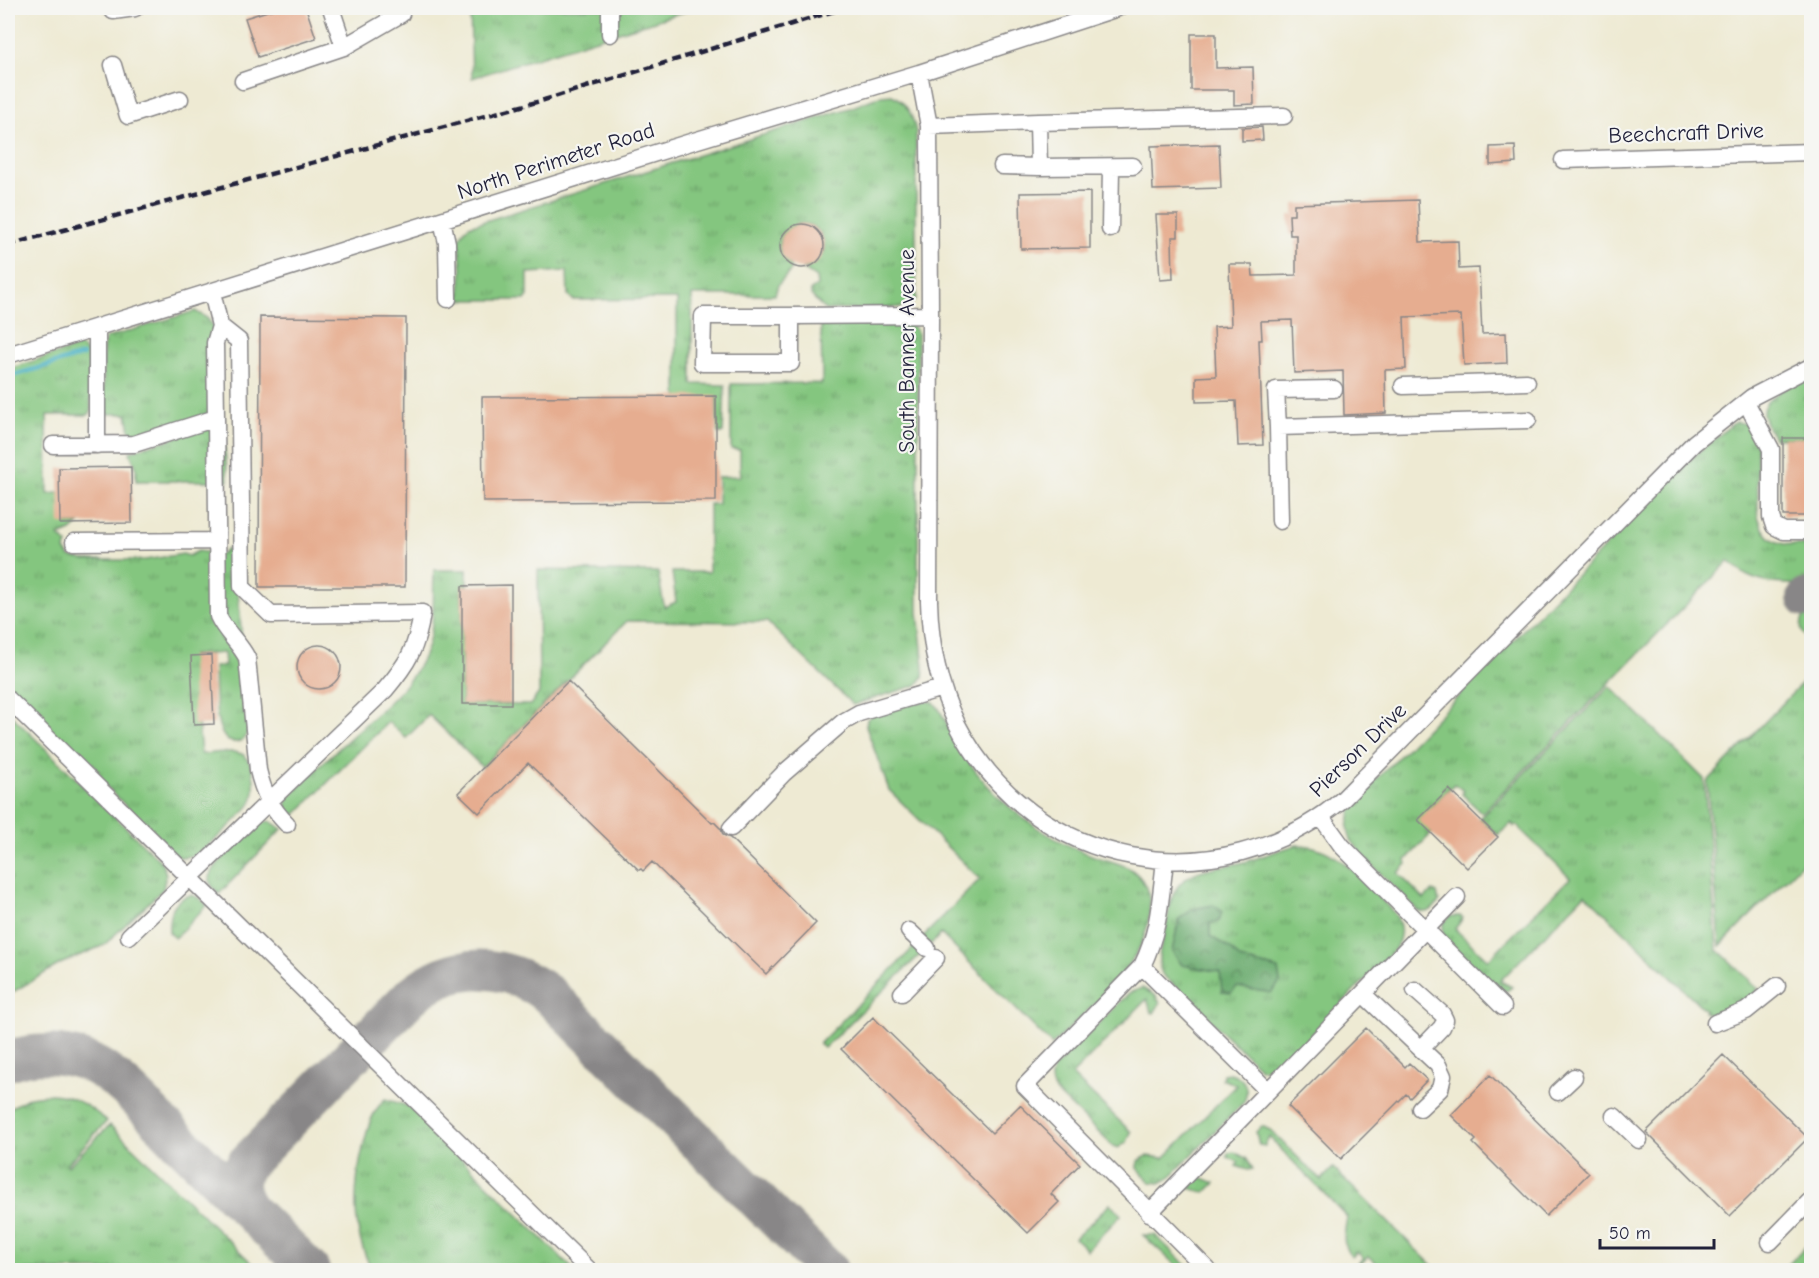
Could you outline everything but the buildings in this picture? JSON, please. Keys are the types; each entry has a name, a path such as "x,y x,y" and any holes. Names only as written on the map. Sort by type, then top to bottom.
{"street":[{"path":"113,11 135,8"},
{"path":"331,8 344,47"},
{"path":"610,8 610,34"},
{"name":"North Perimeter Road","path":"8,355 919,73 1118,8"},
{"path":"243,81 344,47 401,14"},
{"path":"113,65 128,116 180,99"},
{"name":"South Banner Avenue","path":"919,73 929,126 930,630"},
{"path":"929,126 1284,116"},
{"path":"1038,122 1039,167"},
{"name":"Beechcraft Drive","path":"1563,160 1812,152"},
{"path":"1002,166 1133,166"},
{"path":"1110,229 1111,167"},
{"path":"442,220 447,243 448,299"},
{"path":"212,292 220,326 215,342 218,616 223,627 243,649 247,658 261,786 273,810 287,824"},
{"path":"791,316 791,363 702,363 703,316 930,315"},
{"path":"129,936 385,690 406,665 418,636 422,613 272,615 242,586 239,341 220,326"},
{"path":"97,327 97,444"},
{"name":"Pierson Drive","path":"930,630 942,688 957,724 979,759 1003,787 1037,816 1070,836 1098,848 1130,856 1165,861 1211,859 1245,852 1287,837 1321,817 1343,799 1694,443 1746,402 1782,380 1812,366"},
{"path":"1403,386 1527,382"},
{"path":"1280,521 1276,390 1334,389"},
{"path":"1746,402 1771,448 1771,517 1774,526 1784,531 1812,531"},
{"path":"53,445 134,444 216,418"},
{"path":"1278,427 1528,420"},
{"path":"74,542 217,541"},
{"path":"731,828 784,773 843,722 859,713 942,688"},
{"path":"8,699 589,1270"},
{"path":"1321,817 1342,846 1503,1007"},
{"path":"1165,861 1157,927 1151,948 1142,966 1025,1086 1208,1270"},
{"path":"1149,1213 1457,897"},
{"path":"902,993 931,953 909,931"},
{"path":"1142,966 1268,1091"},
{"path":"1715,1023 1746,1011 1777,986"},
{"path":"1415,990 1442,1014 1445,1020 1442,1027 1421,1049"},
{"path":"1363,994 1438,1065 1443,1076 1440,1089 1420,1108"},
{"path":"1558,1092 1574,1077"},
{"path":"1614,1116 1639,1140"},
{"path":"1770,1242 1812,1199"}],"green space":[{"path":"470,8 696,8 472,78"},
{"path":"892,95 909,111 916,133 916,299 906,307 825,310 811,295 811,290 817,286 816,278 803,269 816,262 823,253 824,244 816,228 807,224 798,224 787,231 781,240 781,252 792,269 778,285 775,295 692,295 692,384 725,385 723,433 718,433 717,398 677,398 677,299 573,300 568,295 567,271 528,273 528,296 525,300 459,300 462,271 459,240 469,226 850,108 880,96"},
{"path":"195,311 207,318 215,328 212,413 134,437 130,431 127,414 104,412 103,348 106,338"},
{"path":"821,325 907,325 913,326 918,334 918,612 924,667 923,677 917,685 853,705 767,622 627,621 482,767 429,715 406,738 388,722 291,819 286,810 287,799 388,704 404,687 423,659 431,629 434,570 467,570 467,586 462,586 462,704 530,705 539,693 538,570 658,572 664,607 676,602 672,572 709,572 709,504 718,504 718,477 740,476 740,450 731,449 731,384 822,383"},
{"path":"80,346 89,354 91,412 88,415 47,415 48,494 65,492 66,524 79,524 71,531 59,536 67,544 65,550 70,557 84,560 145,560 183,554 189,556 198,551 222,554 227,549 235,553 249,730 241,741 228,741 223,734 216,712 214,667 225,666 224,653 192,655 201,754 231,752 244,756 253,775 253,797 242,814 226,830 197,854 190,856 178,857 8,690 8,369"},
{"path":"1811,376 1811,438 1774,438 1764,419 1764,406 1768,400 1782,390"},
{"path":"1735,422 1747,424 1756,437 1758,516 1762,526 1766,534 1778,542 1811,545 1811,584 1779,584 1763,581 1745,575 1729,561 1482,813 1462,794 1464,791 1454,784 1420,819 1434,833 1406,860 1407,864 1398,873 1424,899 1433,891 1437,893 1439,902 1430,911 1417,910 1368,861 1351,840 1348,826 1352,808 1375,781 1694,456"},
{"path":"223,428 228,481 136,481 136,467 131,451 200,430"},
{"path":"1812,612 1811,643 1803,634 1801,627 1804,616"},
{"path":"1811,674 1811,854 1720,946 1707,782"},
{"path":"1610,686 1704,779 1717,949 1758,988 1749,999 1726,1012 1710,1014 1704,1012 1705,1010 1585,894 1500,981 1512,987 1507,991 1498,989 1443,936 1443,924 1450,916 1460,916 1463,918 1455,929 1488,960 1570,878 1516,825 1514,827 1512,823 1498,835 1480,818"},
{"path":"923,701 933,702 937,706 968,760 984,781 1012,809 1039,829 1066,844 1129,868 1140,877 1146,889 1149,915 1142,942 1135,955 1111,987 1052,1045 941,934 931,944 922,938 980,879 889,790 866,727 867,719 876,714"},
{"path":"8,712 162,863 166,874 163,889 104,945 60,964 8,995"},
{"path":"270,821 282,829 219,894 210,882 210,877 217,864 260,823"},
{"path":"1297,845 1326,851 1351,868 1394,913 1399,922 1400,936 1395,949 1285,1062 1274,1069 1264,1069 1260,1068 1162,974 1159,962 1160,952 1173,895 1186,879 1202,870 1248,861"},
{"path":"191,895 207,905 175,938 169,932 171,914 179,900"},
{"path":"1213,905 1222,911 1219,921 1210,923 1210,936 1231,949 1240,959 1278,969 1280,982 1271,993 1237,987 1231,993 1222,992 1220,972 1182,965 1172,951 1179,919 1193,909"},
{"path":"915,946 922,953 824,1048 819,1044"},
{"path":"1142,988 1156,996 1160,1003 1154,1013 1151,1012 1147,999 1072,1075 1131,1132 1127,1142 1118,1148 1113,1146 1055,1091 1051,1077 1054,1068 1129,993"},
{"path":"1230,1073 1239,1077 1246,1088 1244,1102 1169,1178 1160,1183 1150,1182 1137,1167 1138,1161 1147,1156 1164,1158 1236,1085 1222,1079 1223,1074"},
{"path":"51,1094 74,1099 107,1121 67,1164 68,1166 110,1125 259,1270 8,1270 8,1109 30,1097"},
{"path":"385,1099 408,1106 574,1270 372,1270 360,1239 356,1192 367,1131 374,1114"},
{"path":"1262,1126 1270,1130 1321,1180 1333,1168 1437,1270 1384,1270 1369,1256 1357,1264 1363,1258 1357,1252 1352,1257 1346,1248 1347,1217 1269,1137 1265,1146 1259,1145 1256,1132"},
{"path":"1234,1152 1246,1158 1253,1169 1248,1170 1236,1166 1239,1162 1227,1157 1228,1153"},
{"path":"1200,1177 1215,1183 1205,1193 1189,1188"},
{"path":"1110,1204 1121,1215 1087,1250 1075,1238"},
{"path":"1143,1235 1155,1235 1191,1270 1181,1270"},
{"path":"1811,1241 1811,1260 1804,1268 1800,1265 1801,1270 1783,1270"}],"waterway":[{"path":"8,377 83,355"}],"taxiway":[{"path":"1807,598 1812,598"},
{"path":"248,1209 239,1186 240,1175 246,1164 410,997 443,976 461,971 496,971 531,983 548,994 828,1270"},
{"path":"8,1061 39,1054 61,1055 92,1064 116,1079 310,1270"}],"railway":[{"path":"8,245 544,100 844,8"}]}
